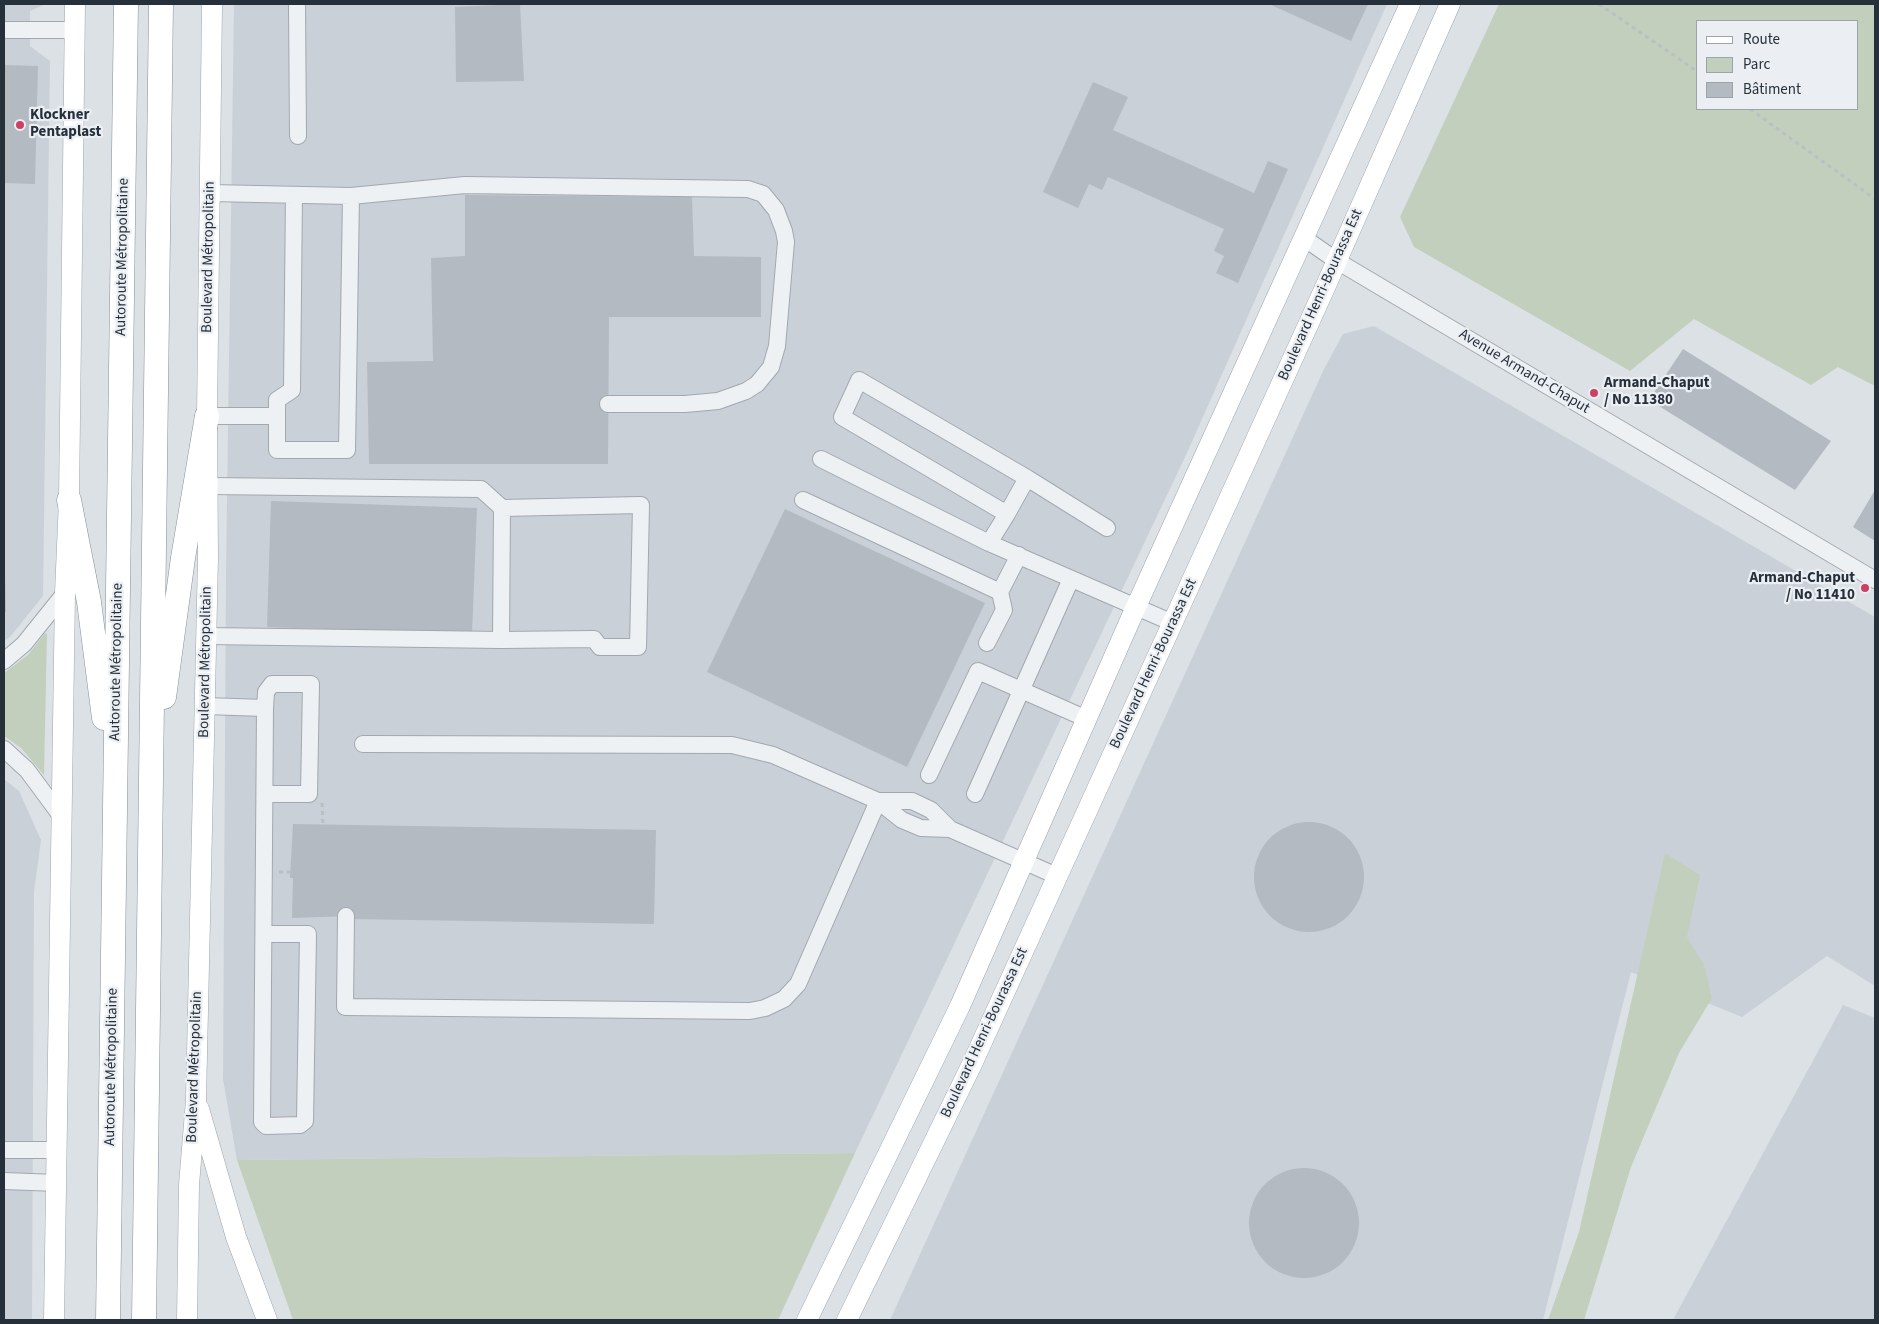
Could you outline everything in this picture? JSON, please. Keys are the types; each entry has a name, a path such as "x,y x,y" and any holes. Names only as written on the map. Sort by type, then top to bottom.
{"highway":[{"name":"Autoroute Métropolitaine","path":"108,1320 126,4"},
{"path":"144,1320 162,4"},
{"path":"150,795 184,558 207,416"},
{"path":"69,500 89,602 115,802"}],"main road":[{"path":"54,1320 65,593 69,500 75,4"},
{"name":"Boulevard Métropolitain","path":"187,1320 189,1185 196,1100 205,706 212,4"},
{"path":"807,1320 921,1090 1135,609 1410,4"},
{"name":"Boulevard Henri-Bourassa Est","path":"847,1320 972,1064 1337,261 1450,4"},
{"path":"196,1100 218,1168 239,1246 266,1320"}],"street":[{"path":"297,4 298,136"},
{"path":"4,30 74,30"},
{"path":"210,193 350,196 466,186 748,189 763,194 776,210 786,242 777,346 771,367 765,375 746,391 718,401 686,404 608,404"},
{"path":"294,195 292,390 277,400 277,450 347,450 350,196"},
{"name":"Avenue Armand-Chaput","path":"1304,238 1337,261 1875,580"},
{"path":"1007,514 842,417 859,380 1027,478 1107,528"},
{"path":"207,416 277,416"},
{"path":"822,459 990,543 1135,609 1173,624"},
{"path":"990,543 1027,478"},
{"path":"206,636 501,640 594,639 600,647 638,647 641,506 502,508 481,489 208,486"},
{"path":"802,500 1000,592"},
{"path":"501,640 502,508"},
{"path":"987,642 1004,610 1000,592 1019,555"},
{"path":"974,794 1071,579"},
{"path":"4,661 24,644 65,593"},
{"path":"929,775 978,671 1087,719"},
{"path":"264,934 308,934 305,1121 300,1125 266,1126 262,1122 264,934 265,794 266,692 272,684 311,684 309,794 265,794"},
{"path":"205,706 266,708"},
{"path":"363,744 732,745 773,755 878,801 912,801 931,810 950,829 1057,876"},
{"path":"4,749 27,770 61,816"},
{"path":"346,916 345,1007 750,1011 766,1008 784,999 798,984 878,801"},
{"path":"4,1150 57,1150"},
{"path":"4,1182 56,1183"}],"path":[{"path":"1599,4 1696,71"},
{"path":"1751,110 1875,199"},
{"path":"323,804 323,825"},
{"path":"277,872 291,872"}],"shaded area":[{"path":"4,4 46,4 30,11 30,46 50,61 43,596 10,637 4,641"},
{"path":"234,4 1387,4 1186,455 855,1153 237,1160 223,1079 226,572"},
{"path":"1374,326 1875,617 1875,986 1827,956 1742,1017 1631,972 1543,1320 890,1320 1324,369 1343,334"},
{"path":"4,779 19,791 41,840 34,892 32,1320 4,1320"},
{"path":"1843,1005 1875,1018 1875,1320 1673,1320"}],"green space":[{"path":"1499,4 1875,4 1875,386 1838,367 1811,385 1694,319 1630,371 1414,247 1400,217"},
{"path":"45,633 47,634 44,775 21,748 4,736 4,673 28,655"},
{"path":"1665,853 1700,875 1687,937 1704,965 1712,998 1679,1053 1631,1167 1584,1320 1548,1320 1579,1232"},
{"path":"855,1153 778,1320 293,1320 237,1160"}],"building":[{"path":"520,4 524,81 456,82 455,7"},
{"path":"1269,4 1368,4 1351,41"},
{"name":"Klockner Pentaplast","path":"4,65 38,66 35,184 4,183"},
{"path":"1093,82 1128,97 1113,130 1254,193 1268,161 1288,169 1238,283 1216,273 1224,256 1214,251 1224,229 1108,177 1102,190 1089,184 1078,208 1043,192"},
{"path":"465,195 692,197 694,256 761,257 761,317 609,317 608,464 369,464 367,362 433,361 431,258 465,256"},
{"path":"1683,349 1831,441 1795,490 1649,400"},
{"path":"1875,490 1875,541 1853,527"},
{"path":"271,501 477,508 472,634 267,627"},
{"path":"785,509 985,603 907,767 707,672"},
{"path":"5,573 6,612 4,612"},
{"path":"1309,822 1330,826 1348,838 1360,856 1364,877 1360,898 1348,916 1330,928 1309,932 1288,928 1270,916 1258,898 1254,877 1258,856 1270,838 1288,826"},
{"path":"293,824 656,830 654,924 351,919 351,916 292,918 293,878 290,878"},
{"path":"1304,1168 1325,1172 1343,1184 1355,1202 1359,1223 1355,1244 1343,1262 1325,1274 1304,1278 1283,1274 1265,1262 1253,1244 1249,1223 1253,1202 1265,1184 1283,1172"}],"place":[{"name":"Klockner Pentaplast","path":"20,125"},
{"name":"Armand-Chaput / No 11380","path":"1594,393"},
{"name":"Armand-Chaput / No 11410","path":"1865,588"}]}
